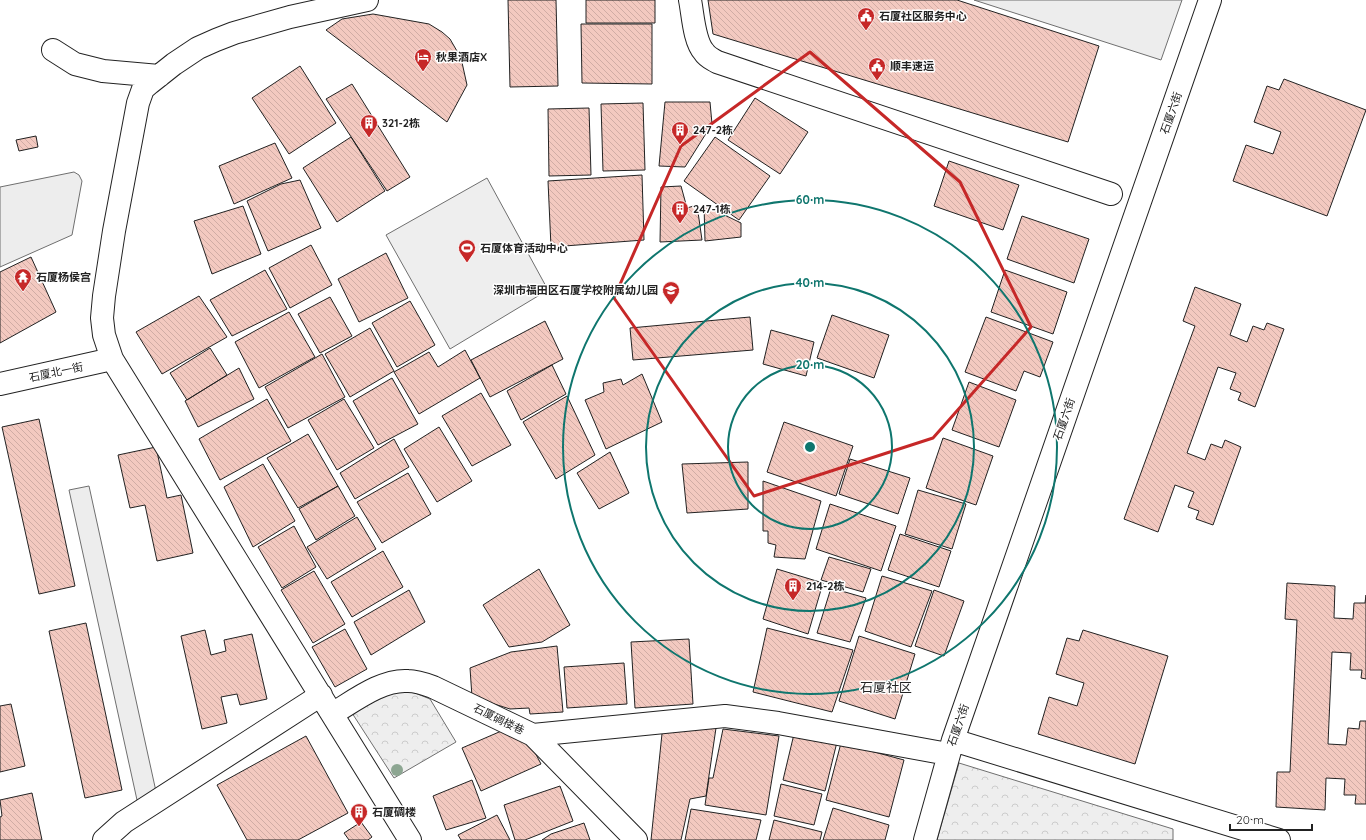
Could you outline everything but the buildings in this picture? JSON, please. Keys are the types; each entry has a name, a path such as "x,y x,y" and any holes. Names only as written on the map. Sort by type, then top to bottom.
{"street":[{"path":"367,0 290,17 234,33 198,48 174,64 143,89 140,97 112,238 102,318 104,335 112,359 410,840"},
{"path":"690,0 701,48 705,54 717,62 1111,194"},
{"name":"石厦六街","path":"925,840 951,747 1210,0"},
{"path":"53,50 75,64 89,68 102,71 159,76"},
{"name":"石厦北一街","path":"0,384 112,359"},
{"name":"石厦碉楼巷","path":"104,840 124,822 327,705 380,686 394,682 408,681 419,682 433,687 533,735 636,840"},
{"path":"533,735 725,716 951,747 1279,840"}],"highlighted area":[{"path":"810,52 960,182 1031,327 933,438 754,496 614,298 681,146"}],"green space":[{"name":"石厦体育活动中心","path":"487,178 548,290 450,349 386,235"},
{"path":"403,691 415,693 430,699 456,742 394,778 352,713 382,695"},
{"path":"959,763 1173,829 1173,840 937,840"}],"shaded area":[{"path":"974,0 1182,0 1161,60"},
{"path":"74,172 79,175 82,181 72,235 0,267 0,187"},
{"path":"89,486 157,796 137,800 69,490"}],"place":[{"name":"石厦社区服务中心","path":"866,31"},
{"name":"秋果酒店X","path":"423,72"},
{"name":"顺丰速运","path":"877,81"},
{"name":"321-2栋","path":"369,138"},
{"name":"247-2栋","path":"680,145"},
{"name":"247-1栋","path":"680,224"},
{"name":"石厦体育活动中心","path":"467,263"},
{"name":"石厦杨侯宫","path":"23,292"},
{"name":"深圳市福田区石厦学校附属幼儿园","path":"671,305"},
{"name":"214-2栋","path":"793,601"},
{"name":"石厦碉楼","path":"359,827"}],"district":[{"name":"石厦社区","path":"886,687"}]}
